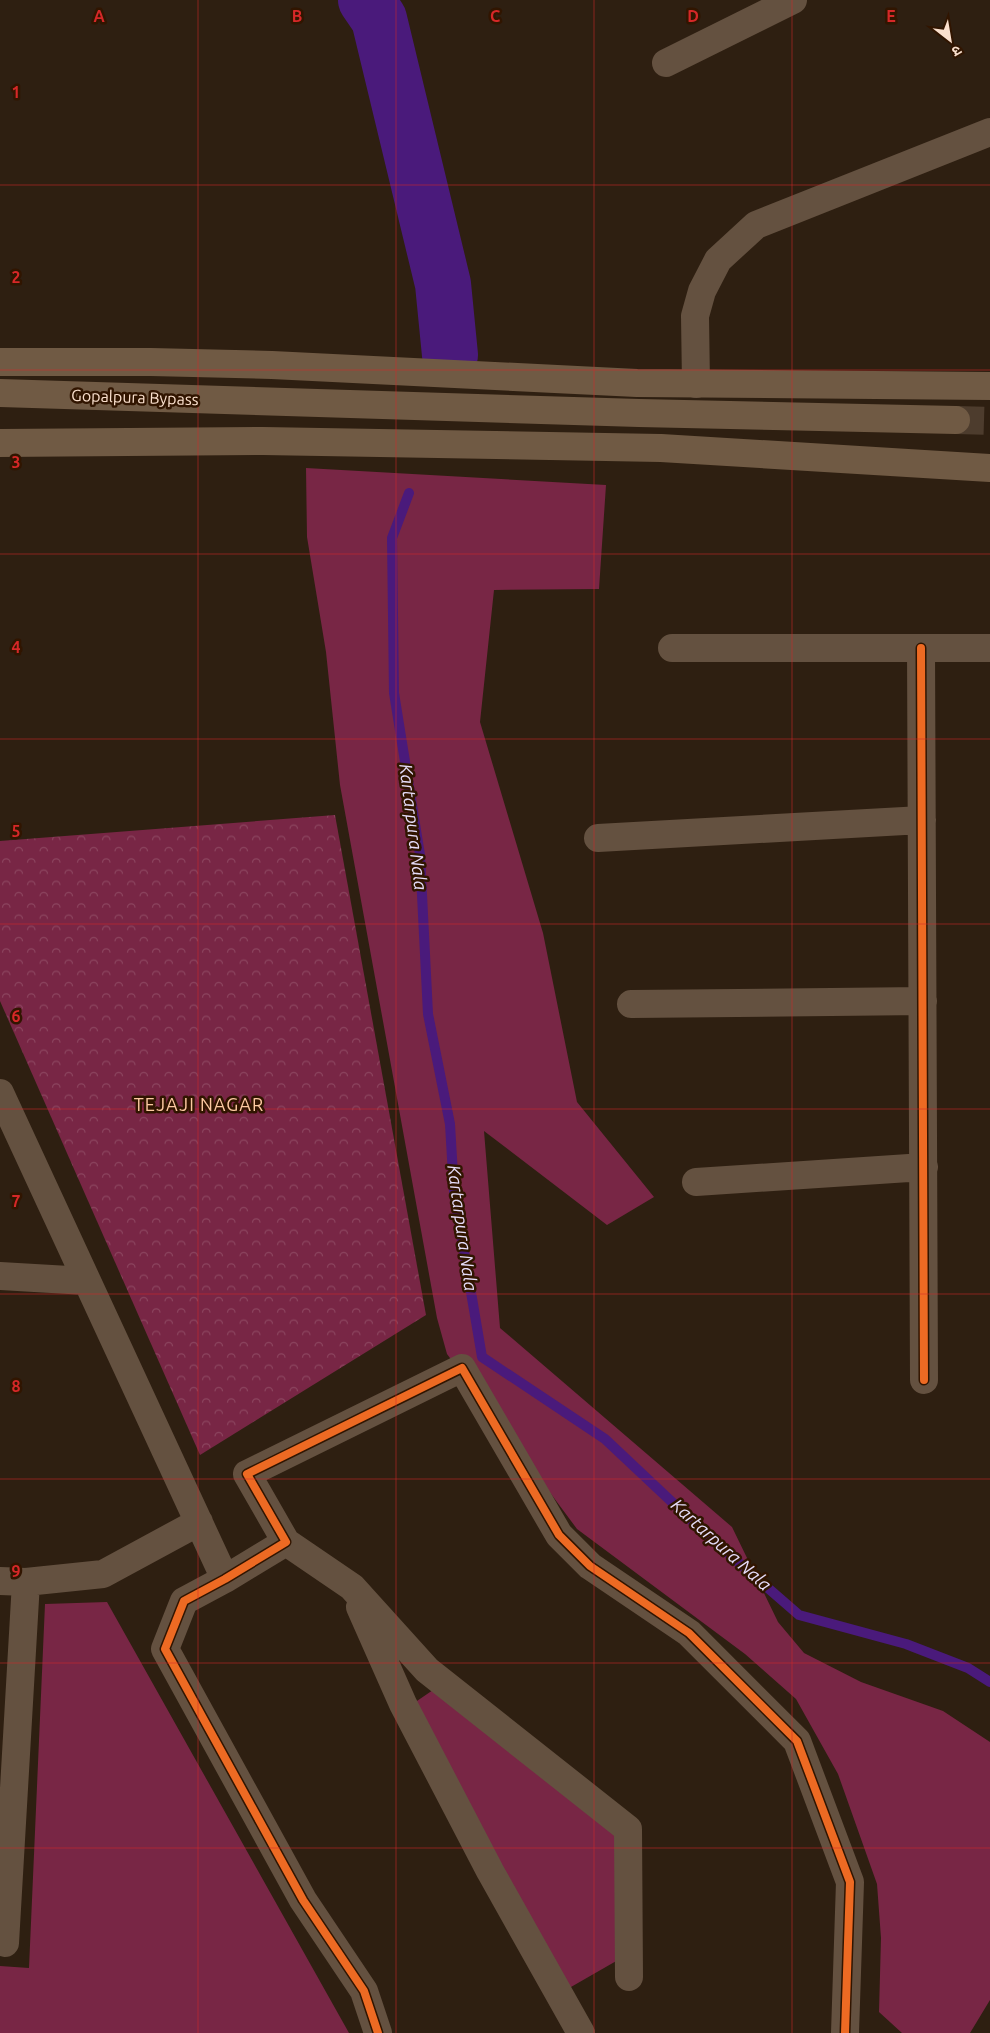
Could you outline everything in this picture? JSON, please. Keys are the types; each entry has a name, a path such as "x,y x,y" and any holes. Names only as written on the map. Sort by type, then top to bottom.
{"main road":[{"path":"0,362 151,362 272,365 637,383 990,386"},
{"name":"Gopalpura Bypass","path":"0,393 638,413 956,420"},
{"path":"0,443 263,441 661,448 990,468"}],"street":[{"path":"666,64 793,0"},
{"path":"696,384 695,316 702,291 718,260 756,225 990,132"},
{"path":"672,648 990,648"},
{"path":"921,648 924,1380"},
{"path":"598,838 922,820"},
{"path":"631,1004 923,1001"},
{"path":"0,1093 225,1579"},
{"path":"696,1182 924,1167"},
{"path":"0,1276 86,1281"},
{"path":"629,1978 628,1829 427,1670 352,1587 286,1542 247,1474 462,1368 559,1535 590,1566 690,1633 797,1741 850,1882 845,2033"},
{"path":"5,1943 13,1582 104,1574 199,1522"},
{"path":"286,1542 184,1601 166,1650 304,1900 364,1991 378,2033"},
{"path":"352,1587 403,1704 490,1871 581,2033"}],"green space":[{"path":"306,468 606,485 599,589 494,590 480,722 543,933 577,1102 654,1197 607,1225 484,1131 500,1328 732,1527 778,1622 804,1653 861,1682 943,1711 990,1742 990,2000 970,2033 902,2033 879,2012 881,1938 877,1884 838,1774 796,1699 745,1654 577,1529 447,1354 437,1318 340,785 326,652 307,537"},
{"path":"335,815 426,1315 200,1455 0,1001 0,841"},
{"path":"107,1602 349,2033 0,2033 0,1966 29,1968 45,1604"},
{"path":"433,1690 618,1833 618,1960 564,1991 414,1703"}],"waterway":[{"path":"366,0 379,19 443,284 450,355"},
{"name":"Kartarpura Nala","path":"409,493 392,538 394,693 420,855 428,1014 450,1124 454,1192 482,1357 605,1439 707,1535 799,1615 906,1644 968,1668 990,1682"}],"tunnel":[{"path":"956,420 990,421"}],"cycle path":[{"path":"921,648 924,1380"},
{"path":"378,2033 364,1991 303,1900 165,1649 184,1601 286,1542 247,1474 462,1368 559,1535 590,1566 689,1633 797,1741 850,1882 845,2033"}],"district":[{"name":"TEJAJI NAGAR","path":"199,1105"}]}
